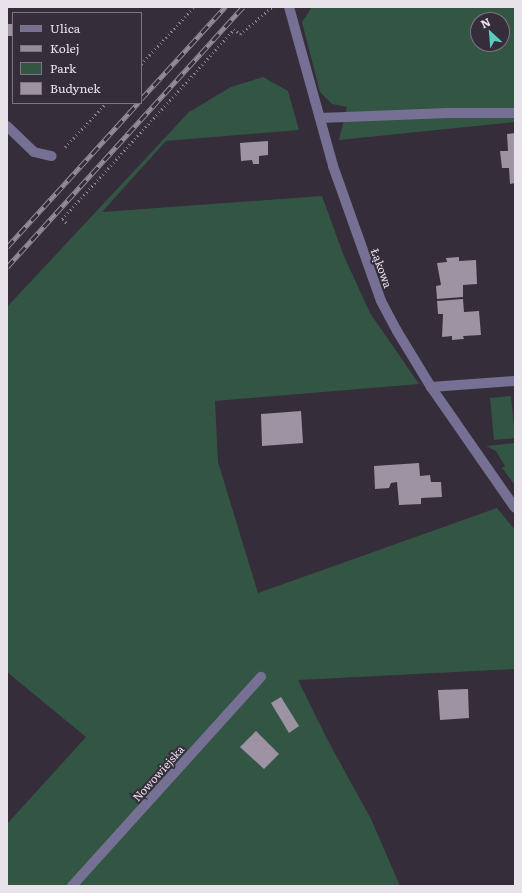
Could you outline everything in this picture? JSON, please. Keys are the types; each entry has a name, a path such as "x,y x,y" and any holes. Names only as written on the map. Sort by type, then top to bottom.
{"street":[{"name":"Łąkowa","path":"292,8 333,166 381,301 431,387 515,508"},
{"path":"320,118 448,113 515,113"},
{"path":"7,126 34,152 52,156"},
{"path":"431,387 515,381"},
{"name":"Nowowiejska","path":"72,886 261,677"}],"path":[{"path":"142,63 194,7"},
{"path":"66,223 62,219 234,29 240,34 272,7"},
{"path":"52,156 59,154 105,104"}],"green space":[{"path":"312,7 515,7 515,122 339,140 347,107 332,104 320,92 302,22"},
{"path":"263,77 288,91 299,130 166,141 102,212 322,196 343,254 370,313 419,384 215,401 218,462 258,593 497,508 515,530 515,669 298,680 327,739 371,819 400,886 7,886 7,824 86,737 7,672 7,307 189,112 231,87"},
{"path":"511,396 515,438 494,440 490,398"},
{"path":"515,443 515,485 502,468 505,466 496,451 486,446"}],"building":[{"path":"7,24 12,24 12,36 7,36"},
{"path":"515,133 515,183 510,184 509,168 502,168 500,151 508,151 507,134"},
{"path":"268,141 268,155 259,156 259,164 253,164 252,160 241,161 240,143"},
{"path":"459,257 459,261 476,260 477,284 463,285 463,297 437,299 436,286 441,285 437,263 447,262 446,258"},
{"path":"463,299 464,312 479,311 481,335 463,336 464,339 452,340 452,336 442,337 443,314 438,314 437,301"},
{"path":"301,411 303,443 262,446 261,414"},
{"path":"419,463 420,476 430,475 431,482 441,482 442,497 421,498 421,504 399,505 397,482 391,483 389,488 375,489 374,466"},
{"path":"468,689 469,718 440,720 438,690"},
{"path":"281,697 299,726 289,733 271,703"},
{"path":"256,731 279,754 264,769 240,747"}],"railway":[{"path":"142,98 225,7"},
{"path":"7,267 243,7"},
{"path":"7,247 137,104"}]}
